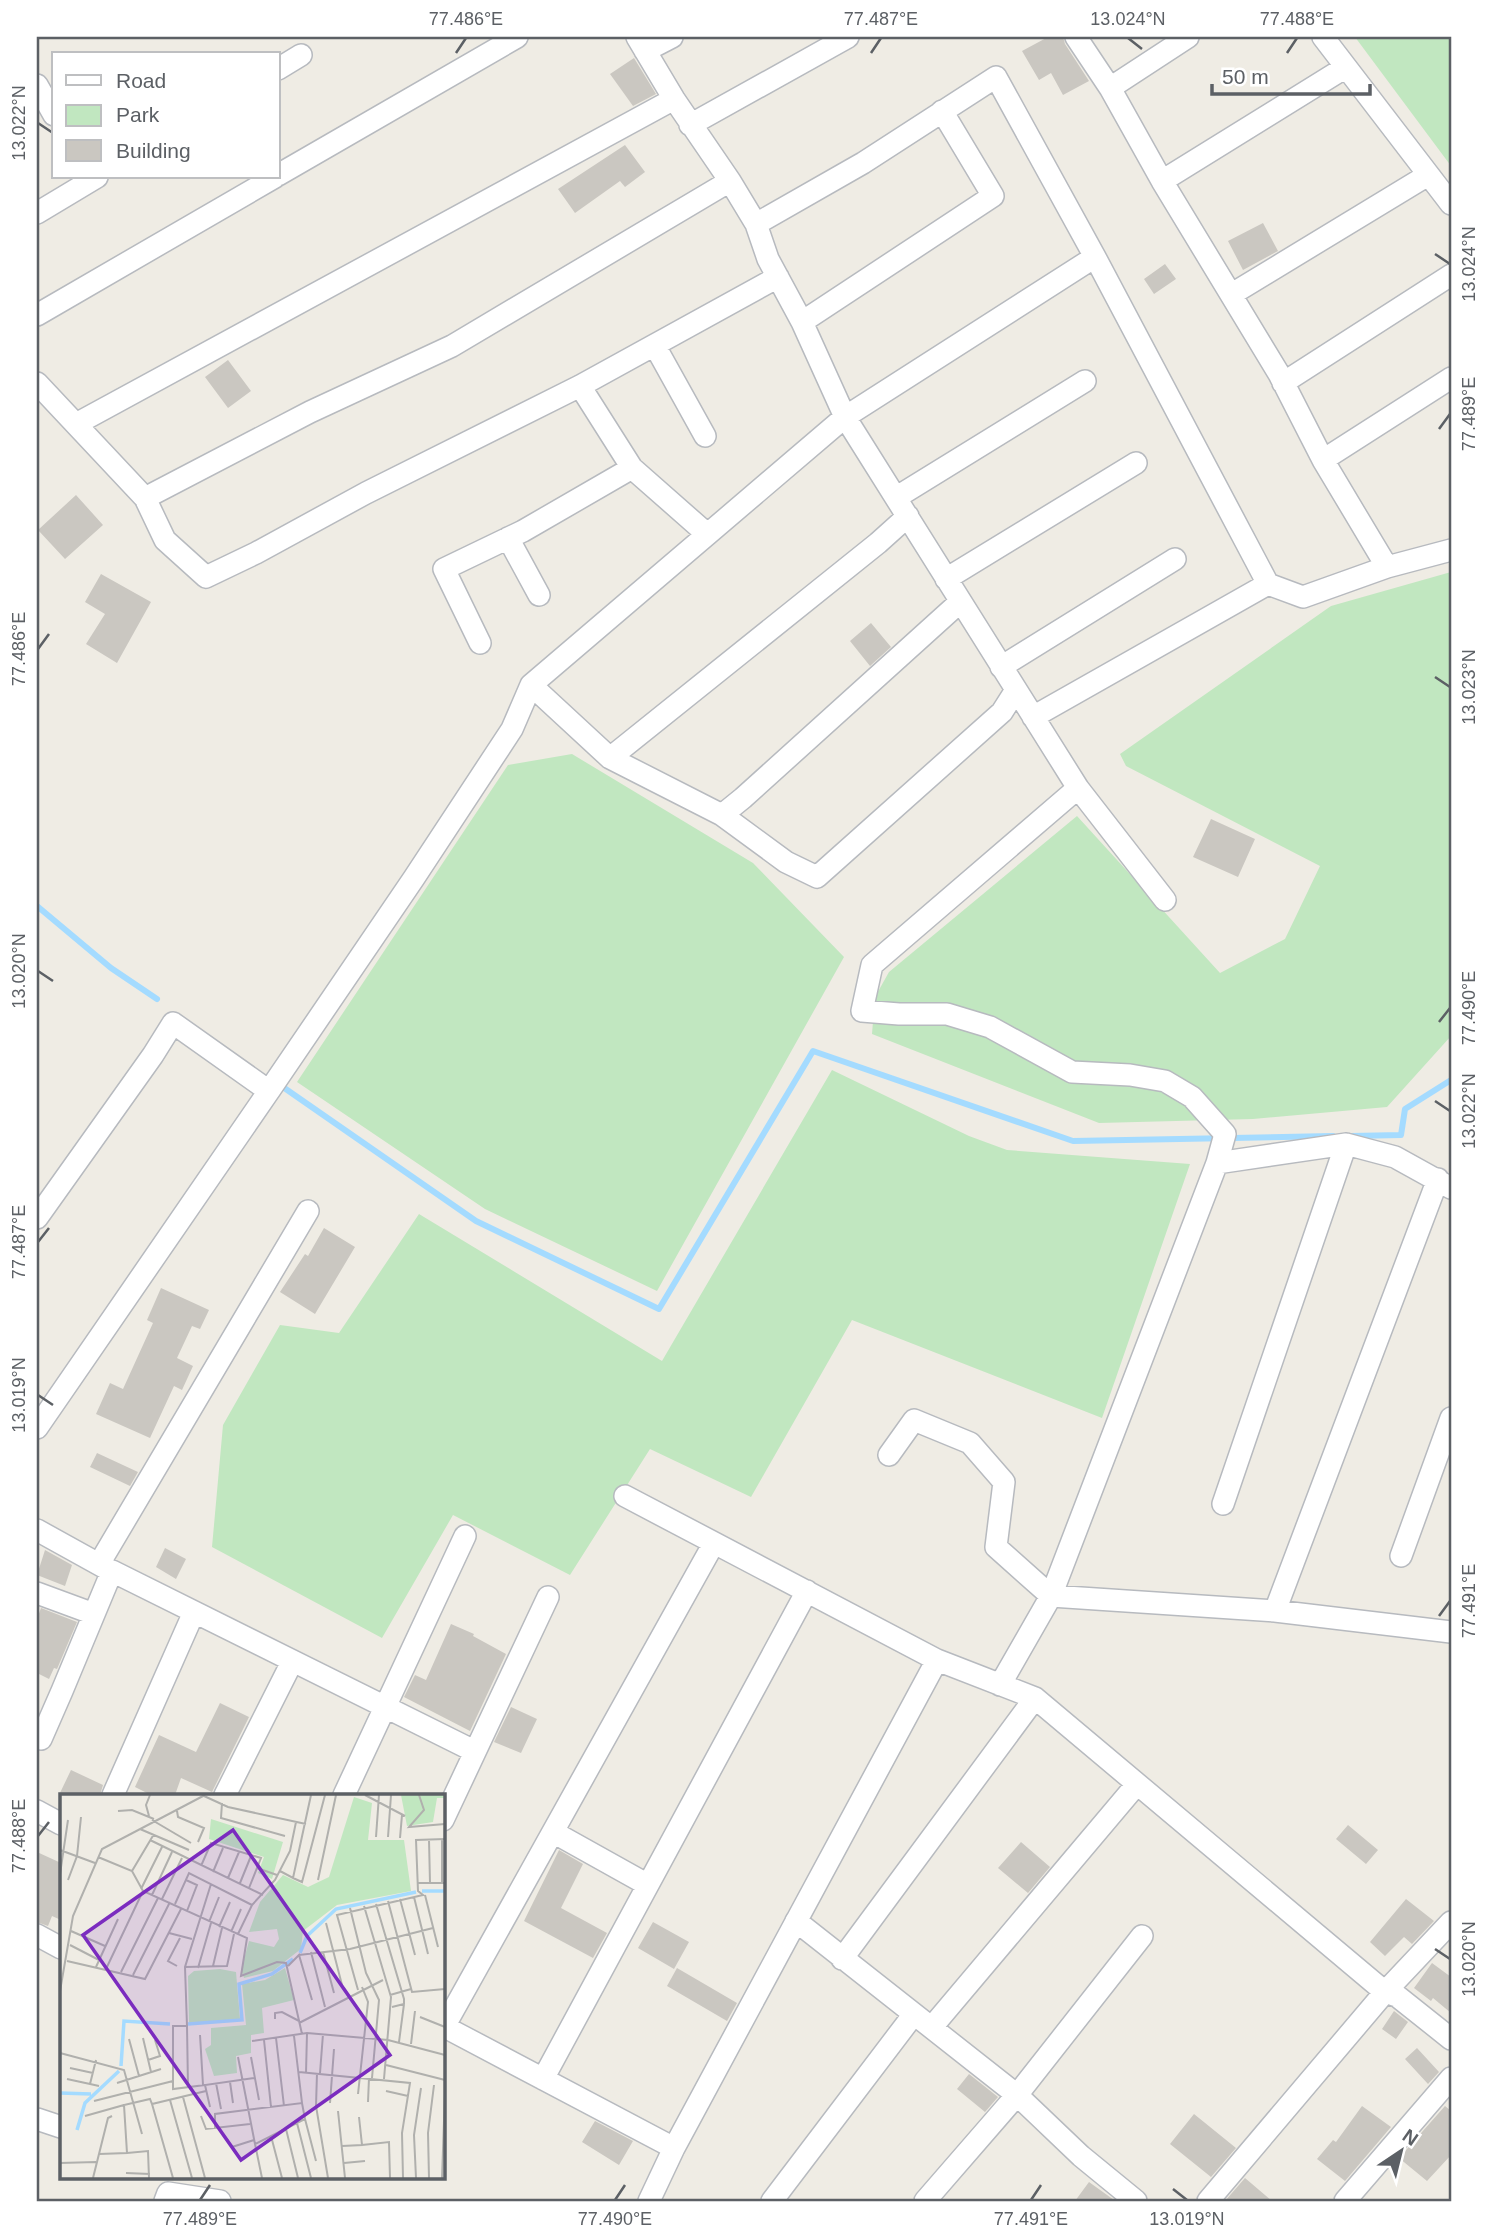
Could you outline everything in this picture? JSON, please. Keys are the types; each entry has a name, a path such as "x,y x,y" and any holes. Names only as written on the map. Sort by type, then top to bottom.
{"street":[{"path":"280,174 517,37"},
{"path":"672,37 641,44 756,224 768,259 802,322 845,417 1078,788 1166,900"},
{"path":"690,124 848,37"},
{"path":"1076,37 1110,88 1161,181 1231,294 1283,383 1323,460 1387,567"},
{"path":"1110,88 1188,37"},
{"path":"1324,37 1451,204"},
{"path":"280,68 301,55"},
{"path":"1161,181 1346,67"},
{"path":"756,224 863,163 996,77 1095,257 1268,584 1303,597 1387,567 1451,550"},
{"path":"37,85 52,111"},
{"path":"76,424 674,99"},
{"path":"802,322 993,196 942,111"},
{"path":"1231,294 1428,175"},
{"path":"37,213 93,178"},
{"path":"37,315 274,178"},
{"path":"145,498 310,412 452,346 730,181"},
{"path":"37,1428 414,878 512,729 531,685 845,417 1095,257"},
{"path":"1283,383 1451,275"},
{"path":"37,383 145,498 165,540 206,577 579,386 778,277"},
{"path":"655,346 705,436"},
{"path":"1323,460 1451,378"},
{"path":"897,497 1085,381"},
{"path":"579,386 632,468 707,534"},
{"path":"946,579 1136,463"},
{"path":"480,643 444,569 508,538 632,468"},
{"path":"610,758 908,516"},
{"path":"508,538 539,595"},
{"path":"1002,667 1175,559"},
{"path":"1033,717 1268,584"},
{"path":"722,815 960,602"},
{"path":"531,685 610,758 722,815 786,862 817,877 1002,712 1016,690"},
{"path":"1000,1685 1051,1596 1221,1149 1192,1097 1165,1081 1130,1075 1072,1072 990,1027 947,1014 862,1011 872,965 1078,788"},
{"path":"37,1218 173,1023 269,1091"},
{"path":"1221,1149 1346,1144 1395,1157 1444,1184 1275,1611"},
{"path":"1223,1504 1346,1144"},
{"path":"41,1738 94,1614 105,1568 308,1211"},
{"path":"1401,1556 1451,1418"},
{"path":"889,1455 914,1420 970,1443 1004,1482 996,1547 1051,1596 1275,1611 1451,1632"},
{"path":"625,1496 937,1660 1035,1698 1385,1992 1397,1996 1451,2039"},
{"path":"37,1530 105,1568 474,1751"},
{"path":"344,1794 465,1536"},
{"path":"674,2148 444,2027 714,1543"},
{"path":"543,2079 807,1591"},
{"path":"37,1594 94,1614"},
{"path":"444,1818 548,1597"},
{"path":"113,1794 194,1612"},
{"path":"649,2201 674,2148 937,1660"},
{"path":"226,1794 292,1662"},
{"path":"842,1959 1035,1698"},
{"path":"932,2027 1137,1784"},
{"path":"37,1811 60,1823"},
{"path":"553,1832 648,1885"},
{"path":"796,1921 1017,2095 1081,2155 1136,2201"},
{"path":"1208,2201 1385,1992 1451,1922"},
{"path":"37,1935 60,1947"},
{"path":"925,2201 1017,2095 1142,1936"},
{"path":"772,2201 914,2014"},
{"path":"1345,2201 1451,2078"},
{"path":"37,2119 60,2127"},
{"path":"170,2190 220,2201"}],"green space":[{"path":"1355,37 1451,37 1451,166"},
{"path":"1451,572 1451,1036 1387,1107 1253,1119 1099,1123 872,1034 875,997 889,972 1077,816 1220,973 1285,939 1320,866 1126,766 1120,754 1331,606"},
{"path":"572,754 753,863 844,957 657,1291 485,1209 297,1082 508,765"},
{"path":"832,1070 969,1136 1007,1150 1190,1164 1102,1418 852,1320 751,1497 650,1449 570,1575 453,1515 382,1638 212,1547 223,1425 280,1325 339,1333 419,1214 662,1361"}],"building":[{"path":"1048,37 1063,37 1089,81 1063,95 1051,73 1039,80 1022,51"},
{"path":"634,58 656,94 633,106 610,74"},
{"path":"625,145 645,172 625,187 620,181 575,213 558,189"},
{"path":"1263,223 1278,251 1243,270 1228,241"},
{"path":"1165,264 1176,279 1154,294 1144,279"},
{"path":"228,360 251,391 228,408 205,377"},
{"path":"76,495 103,525 65,559 38,530"},
{"path":"101,574 151,602 117,663 86,644 105,614 85,602"},
{"path":"871,623 891,647 870,666 850,641"},
{"path":"1211,819 1255,839 1238,877 1193,857"},
{"path":"324,1228 355,1247 315,1314 280,1292 305,1254 308,1256"},
{"path":"161,1288 209,1310 200,1329 192,1326 177,1358 193,1366 182,1390 174,1386 150,1438 96,1414 110,1383 123,1389 153,1323 147,1320"},
{"path":"97,1453 138,1472 130,1486 90,1467"},
{"path":"165,1548 186,1559 176,1579 156,1567"},
{"path":"45,1550 72,1565 65,1586 37,1575"},
{"path":"41,1608 77,1622 57,1669 54,1668 49,1679 37,1673 37,1619"},
{"path":"451,1624 474,1634 473,1636 506,1654 470,1731 404,1697 415,1675 426,1680"},
{"path":"220,1703 249,1717 212,1792 181,1778 175,1794 149,1794 135,1787 159,1735 196,1752"},
{"path":"511,1707 537,1719 521,1753 494,1742"},
{"path":"71,1770 103,1785 100,1794 59,1795"},
{"path":"1348,1825 1378,1850 1366,1864 1336,1839"},
{"path":"1021,1842 1050,1867 1028,1893 998,1868"},
{"path":"559,1850 583,1864 561,1908 607,1933 593,1958 524,1921"},
{"path":"37,1852 60,1863 60,1920 52,1916 48,1926 37,1922"},
{"path":"1406,1899 1434,1921 1412,1944 1404,1937 1385,1956 1370,1942"},
{"path":"653,1922 689,1942 674,1969 638,1948"},
{"path":"1432,1963 1451,1977 1451,2013 1433,1998 1431,2001 1414,1988"},
{"path":"677,1968 737,2003 727,2021 667,1986"},
{"path":"1394,2011 1408,2022 1396,2039 1382,2029"},
{"path":"1417,2048 1439,2072 1428,2084 1405,2059"},
{"path":"969,2074 998,2097 985,2112 957,2089"},
{"path":"1362,2106 1391,2127 1345,2181 1317,2159 1333,2140 1336,2142"},
{"path":"1445,2106 1451,2111 1451,2155 1427,2181 1399,2158"},
{"path":"1194,2114 1236,2148 1211,2177 1170,2144"},
{"path":"595,2121 633,2141 619,2165 582,2142"},
{"path":"1245,2178 1272,2201 1225,2201"},
{"path":"1089,2182 1114,2200 1116,2201 1075,2201"}],"waterway":[{"path":"37,906 111,968 157,999"},
{"path":"280,1085 476,1221 659,1309 813,1051 1073,1141 1333,1136"},
{"path":"1351,1136 1401,1135 1405,1109 1451,1080"}]}
